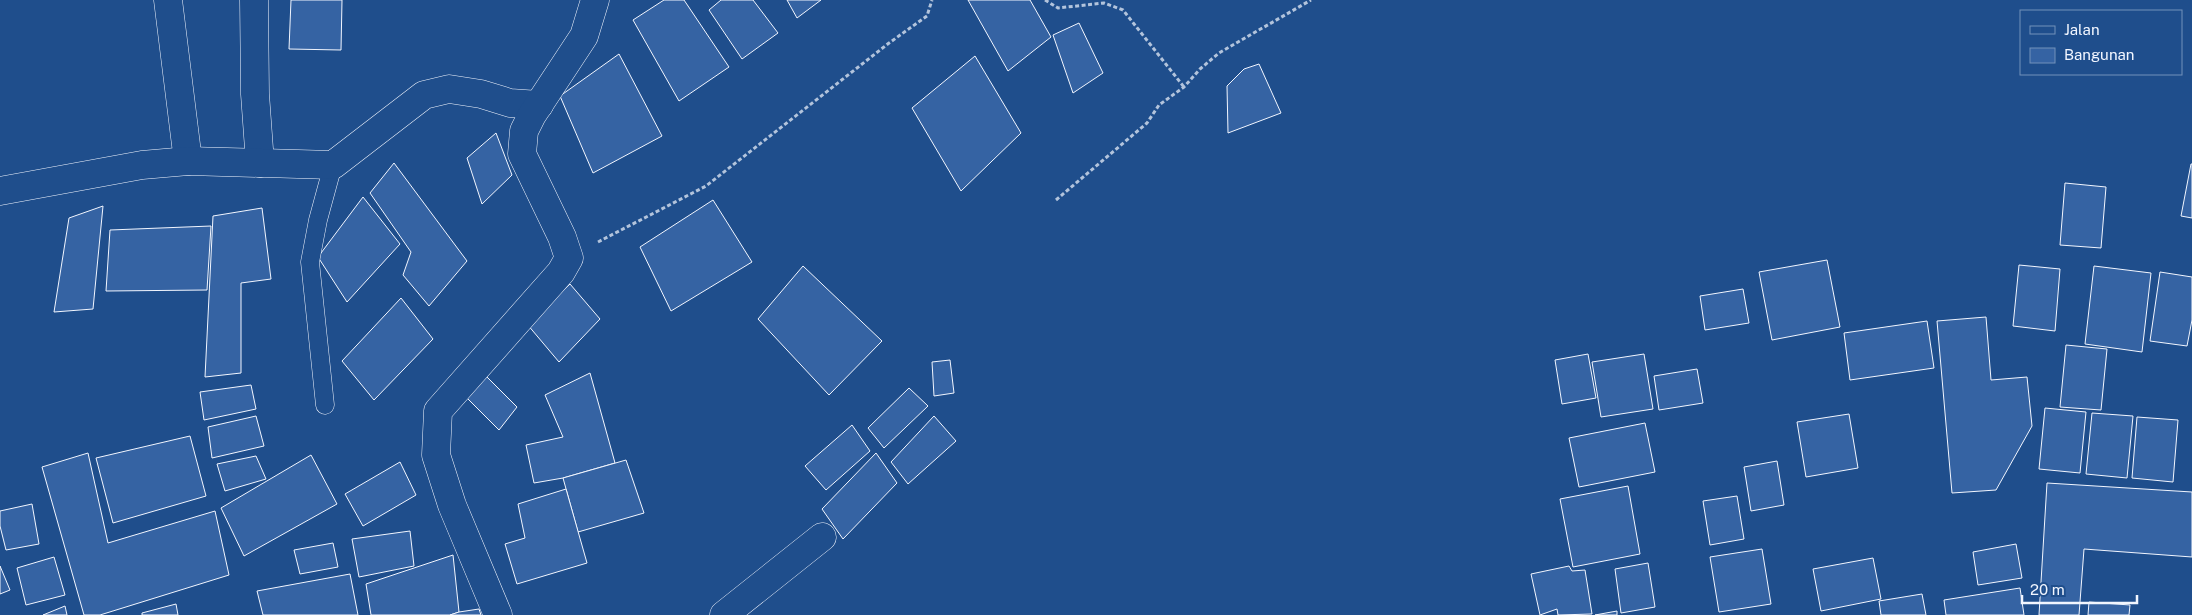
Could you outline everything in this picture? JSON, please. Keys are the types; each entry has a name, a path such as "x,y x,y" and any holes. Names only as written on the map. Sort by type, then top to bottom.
{"street":[{"path":"168,0 188,161"},
{"path":"254,0 254,94 260,163"},
{"path":"498,615 452,505 436,455 438,411 561,272 569,258 562,237 522,154 524,131 584,36 595,0"},
{"path":"0,191 142,165 188,161 333,165 424,96 449,89 481,94 510,103 539,105"},
{"path":"724,615 822,538"}],"lane":[{"path":"324,404 310,262 318,220 333,165"}],"path":[{"path":"569,258 706,186 889,43 927,16 932,0"},
{"path":"1045,0 1058,8 1104,3 1123,10 1184,87"},
{"path":"1056,200 1147,123 1159,105 1184,87 1200,69 1219,53 1311,0"}],"building":[{"path":"291,0 342,0 341,50 289,49"},
{"path":"664,0 684,0 729,67 679,101 633,20"},
{"path":"721,0 753,0 778,33 742,59 709,10"},
{"path":"787,0 821,0 797,18"},
{"path":"968,0 1030,0 1051,37 1008,71"},
{"path":"1079,23 1103,73 1073,93 1053,35"},
{"path":"619,54 662,136 593,173 560,96"},
{"path":"975,56 1021,133 961,191 912,108"},
{"path":"1259,64 1281,113 1228,133 1227,86 1244,69"},
{"path":"496,133 512,175 482,204 467,158"},
{"path":"394,163 467,261 429,306 403,275 411,252 370,193"},
{"path":"2192,164 2192,218 2181,216"},
{"path":"2065,183 2106,187 2101,248 2060,245"},
{"path":"363,197 400,244 347,302 318,257"},
{"path":"713,200 752,262 671,311 640,247"},
{"path":"103,206 93,309 54,312 69,218"},
{"path":"262,208 271,279 241,283 241,373 205,377 213,216"},
{"path":"211,226 207,290 106,291 110,230"},
{"path":"1827,260 1840,327 1772,340 1759,272"},
{"path":"2019,265 2060,269 2055,331 2013,326"},
{"path":"803,266 882,341 829,395 758,319"},
{"path":"2094,266 2151,273 2142,352 2085,344"},
{"path":"2160,272 2192,277 2192,320 2187,346 2150,341"},
{"path":"570,284 600,319 559,362 527,324"},
{"path":"1743,289 1749,323 1705,330 1700,296"},
{"path":"401,298 433,339 374,400 342,361"},
{"path":"1986,317 1991,380 2027,377 2032,426 1996,490 1952,493 1937,321"},
{"path":"1927,321 1934,368 1850,380 1844,333"},
{"path":"2066,345 2107,349 2101,410 2060,407"},
{"path":"1588,354 1596,398 1562,404 1555,360"},
{"path":"1644,354 1653,409 1601,417 1592,362"},
{"path":"950,360 954,393 934,396 932,362"},
{"path":"1697,369 1703,403 1659,410 1654,376"},
{"path":"482,372 517,407 499,430 466,397"},
{"path":"590,373 615,463 563,478 534,483 526,445 563,437 545,395"},
{"path":"251,385 256,409 204,420 200,392"},
{"path":"909,388 928,406 884,448 868,428"},
{"path":"2045,408 2086,412 2080,473 2039,469"},
{"path":"2092,413 2133,416 2127,478 2086,474"},
{"path":"1849,414 1858,468 1806,477 1797,422"},
{"path":"256,416 264,446 212,458 208,427"},
{"path":"934,416 956,441 908,484 891,462"},
{"path":"2137,417 2178,420 2173,482 2132,478"},
{"path":"1645,423 1655,472 1579,487 1569,438"},
{"path":"852,425 870,451 826,490 805,466"},
{"path":"190,436 206,496 113,523 96,458"},
{"path":"88,453 108,543 215,511 229,575 100,615 84,615 42,467"},
{"path":"876,453 897,483 843,539 822,509"},
{"path":"311,455 337,504 244,556 221,508"},
{"path":"256,456 266,479 225,491 217,464"},
{"path":"626,460 644,513 578,532 563,478"},
{"path":"1777,461 1784,505 1751,511 1744,467"},
{"path":"400,462 416,495 363,526 345,494"},
{"path":"2047,483 2192,492 2192,557 2084,549 2079,615 2039,615"},
{"path":"1628,486 1640,554 1573,567 1560,499"},
{"path":"566,489 587,563 517,584 505,544 525,538 518,504"},
{"path":"1737,496 1744,539 1710,545 1703,501"},
{"path":"32,504 39,544 6,550 0,526 0,511"},
{"path":"410,531 414,566 359,577 352,539"},
{"path":"333,543 338,567 300,574 294,550"},
{"path":"2016,544 2022,578 1978,585 1973,552"},
{"path":"1762,549 1771,604 1719,612 1710,557"},
{"path":"453,555 459,612 450,615 371,615 366,584"},
{"path":"54,557 65,595 26,605 17,568"},
{"path":"1873,558 1881,599 1821,611 1813,569"},
{"path":"1648,563 1655,607 1621,613 1615,569"},
{"path":"0,566 10,590 0,594"},
{"path":"1569,566 1572,571 1585,570 1592,614 1558,615 1557,609 1540,615 1531,574"},
{"path":"350,574 358,615 263,615 257,591"},
{"path":"2020,588 2024,615 1946,615 1944,600"},
{"path":"1922,594 1926,615 1881,615 1879,601"},
{"path":"2089,602 2130,605 2129,615 2088,615"},
{"path":"176,604 178,615 142,615 142,613"},
{"path":"65,606 67,615 43,615"},
{"path":"479,609 481,615 450,615 459,612"},
{"path":"1617,611 1617,615 1595,615"}]}
